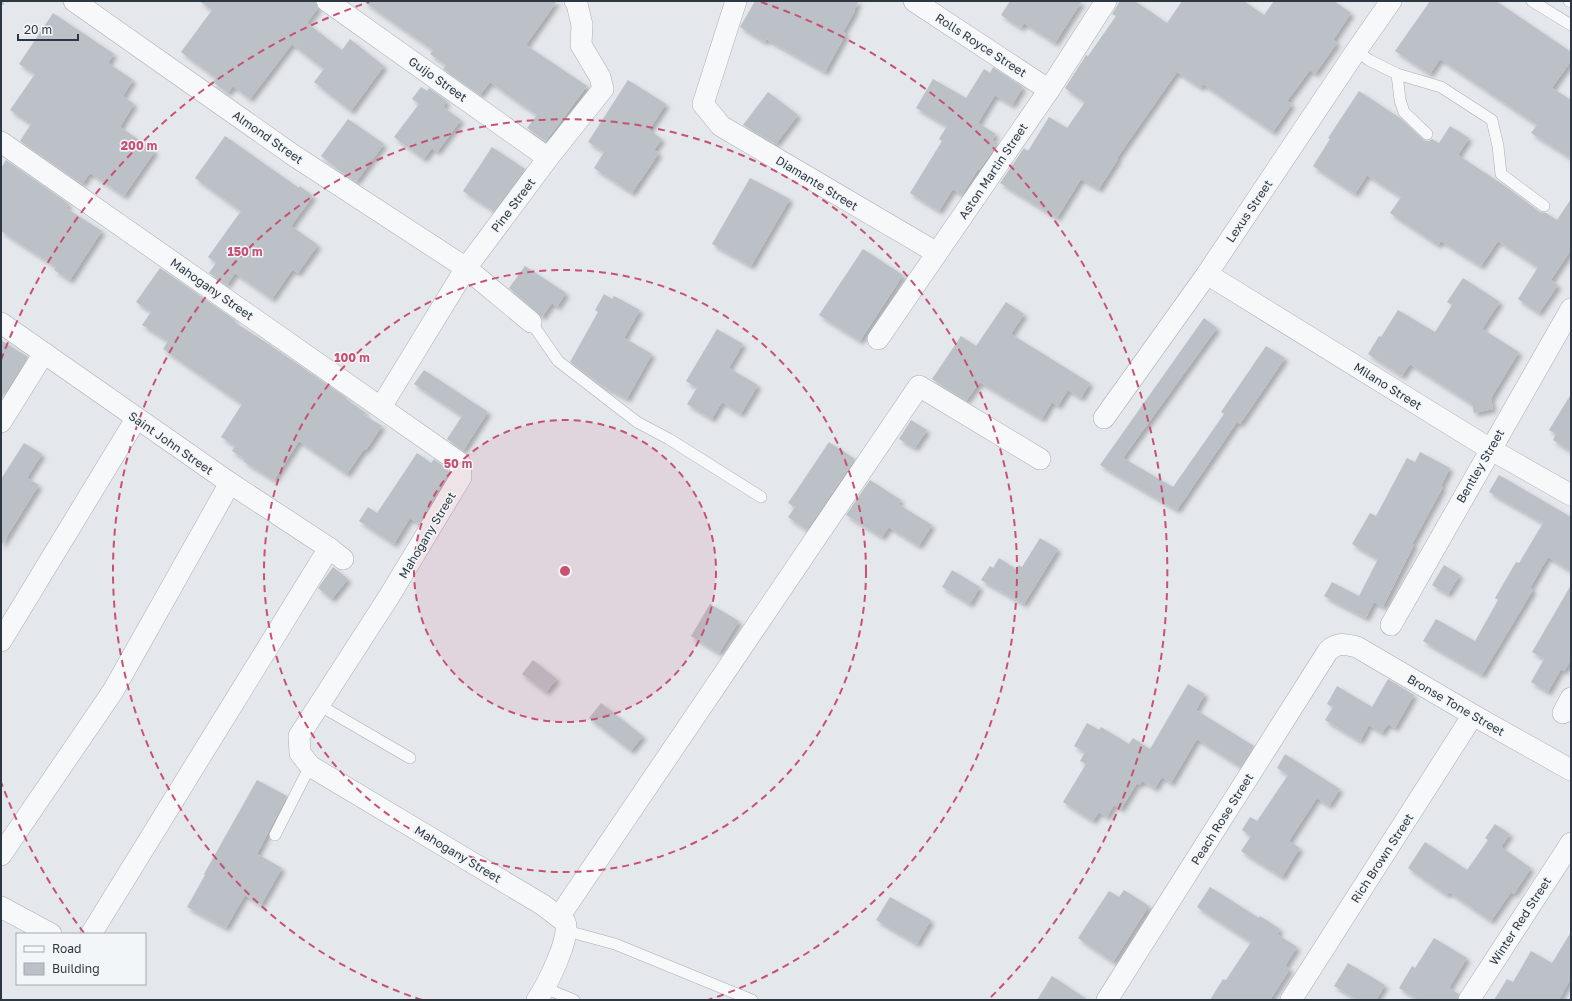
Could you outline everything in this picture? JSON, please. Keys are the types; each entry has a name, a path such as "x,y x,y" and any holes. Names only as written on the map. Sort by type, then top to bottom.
{"street":[{"name":"Almond Street","path":"74,1 293,155 466,268 531,322"},
{"name":"Guijo Street","path":"327,1 548,158"},
{"name":"Pine Street","path":"381,407 466,268 548,158 603,89 600,77 581,45 582,25 575,1"},
{"name":"Diamante Street","path":"736,1 703,104 721,126 937,253"},
{"name":"Rolls Royce Street","path":"914,1 1049,90"},
{"name":"Aston Martin Street","path":"878,339 1049,90 1106,1"},
{"name":"Lexus Street","path":"1104,418 1207,274 1391,1"},
{"name":"Mahogany Street","path":"1,142 460,463 461,477 390,595 299,736 300,753 310,766 543,905 564,924"},
{"name":"Milano Street","path":"1207,274 1490,449 1571,495"},
{"name":"Bentley Street","path":"1391,625 1571,309"},
{"name":"Saint John Street","path":"1,323 230,484 336,553 92,933"},
{"path":"1,422 44,353"},
{"path":"541,994 566,937 563,911 919,386 1040,459"},
{"path":"1,640 136,418"},
{"path":"1,855 113,691 230,484"},
{"name":"Bronse Tone Street","path":"1340,644 1357,647 1571,770"},
{"name":"Peach Rose Street","path":"1107,1000 1328,651 1334,645 1340,644"},
{"name":"Rich Brown Street","path":"1291,1000 1473,715"},
{"name":"Winter Red Street","path":"1469,1000 1571,843"},
{"path":"1,907 49,933"}],"lane":[{"path":"1532,1 1571,25"},
{"path":"1356,51 1369,60 1397,74 1441,87 1492,120 1498,146 1501,174 1544,206"},
{"path":"1397,74 1400,100 1404,112 1427,134"},
{"path":"531,322 558,361 637,422 669,439 761,497"},
{"path":"319,705 410,758"},
{"path":"275,835 310,766"},
{"path":"564,924 752,1000"},
{"path":"541,994 574,1000"}],"path":[{"path":"1,4 8,1"}],"building":[{"path":"199,1 315,1 318,8 307,23 342,50 350,39 384,66 351,111 314,82 324,69 292,44 250,99 233,86 228,93 213,82 216,78 181,52 212,10"},
{"path":"363,1 557,1 526,45 587,86 546,141 527,128 537,115 490,82 480,95 443,69 446,65 430,54 433,50"},
{"path":"755,1 859,1 843,32 846,34 825,72 766,39 765,42 740,27"},
{"path":"1010,1 1082,1 1055,43 1024,23 1021,28 1001,15"},
{"path":"1120,1 1135,1 1167,23 1182,1 1244,1 1264,15 1274,1 1334,1 1351,13 1333,40 1337,43 1315,74 1310,70 1287,101 1292,104 1273,132 1203,84 1201,88 1177,72 1117,158 1118,159 1099,189 1081,179 1057,218 1000,183 1024,148 1028,151 1049,117 1067,128 1085,102 1065,88 1086,55 1088,56 1116,16 1112,14"},
{"path":"1430,1 1496,1 1571,52 1571,61 1552,88 1571,100 1571,158 1531,133 1537,125 1440,59 1430,74 1395,51"},
{"path":"53,13 114,54 108,63 133,80 123,96 134,104 120,127 155,151 124,196 90,173 82,184 20,141 31,124 10,110 35,74 19,64"},
{"path":"993,67 1023,87 1012,105 995,95 978,123 996,134 992,140 998,143 979,170 978,169 962,195 953,189 939,211 910,193 942,141 939,139 947,126 916,108 933,79 966,98 984,69 990,73"},
{"path":"628,80 666,104 649,130 662,139 654,150 659,153 632,193 594,168 604,152 588,142"},
{"path":"421,87 427,91 429,88 447,101 443,107 461,120 437,152 432,148 424,159 394,137 419,104 412,99"},
{"path":"1359,91 1400,118 1425,141 1432,139 1439,143 1450,126 1469,138 1458,155 1505,186 1540,212 1546,213 1557,220 1571,199 1571,250 1551,280 1558,285 1539,313 1518,299 1538,267 1498,241 1481,266 1441,241 1438,245 1390,213 1401,197 1367,175 1355,194 1313,166 1330,139 1328,138"},
{"path":"768,92 798,115 776,144 743,125"},
{"path":"348,119 384,144 356,182 321,156"},
{"path":"225,136 299,188 300,186 313,196 291,226 318,245 298,273 292,270 272,299 235,273 227,285 209,273 216,263 208,257 241,211 195,178"},
{"path":"492,147 525,169 494,211 463,191"},
{"path":"6,160 69,204 66,208 102,231 70,280 54,270 56,267 1,231 1,168"},
{"path":"750,178 790,199 751,266 712,244"},
{"path":"863,249 903,275 860,341 819,315"},
{"path":"525,266 566,293 557,307 552,303 542,317 509,288"},
{"path":"160,268 235,320 234,322 347,398 346,399 366,413 364,415 382,426 366,450 364,449 347,474 299,441 274,480 243,461 245,459 232,451 235,446 221,437 242,404 163,349 168,341 142,325 151,312 136,302"},
{"path":"1463,278 1500,302 1482,329 1519,352 1491,398 1493,409 1474,413 1472,404 1410,364 1402,376 1368,354 1398,310 1435,332 1452,305 1447,302"},
{"path":"604,294 612,299 614,296 640,310 624,338 652,354 627,399 601,385 570,362 598,312 595,310"},
{"path":"1006,302 1024,314 1011,334 1090,383 1081,398 1068,390 1058,406 1052,402 1042,419 980,382 966,401 932,379 961,336 976,346"},
{"path":"1204,318 1217,328 1123,458 1173,487 1224,414 1221,412 1266,346 1285,358 1240,424 1237,422 1177,510 1100,465"},
{"path":"717,329 743,344 729,368 758,385 741,414 722,402 712,419 687,404 697,388 686,381"},
{"path":"1,340 28,357 1,399"},
{"path":"424,370 488,412 463,451 447,439 462,416 414,384"},
{"path":"1571,394 1571,451 1553,440 1556,434 1549,430"},
{"path":"911,420 927,430 915,448 899,439"},
{"path":"829,442 855,459 807,530 788,517 795,507 788,503"},
{"path":"24,443 42,454 27,478 39,485 1,546 1,479"},
{"path":"1420,452 1450,468 1441,486 1443,487 1412,544 1414,545 1383,607 1374,602 1366,618 1324,596 1332,582 1359,596 1378,559 1352,544 1370,513 1376,516 1407,458 1415,462"},
{"path":"417,453 431,463 434,459 448,470 449,474 419,524 410,518 394,544 359,521 368,507 377,513"},
{"path":"1499,475 1571,517 1571,571 1548,557 1530,588 1533,590 1482,675 1423,641 1436,619 1475,641 1498,600 1495,598 1516,562 1519,563 1543,523 1489,492"},
{"path":"870,480 901,500 898,504 932,525 919,546 889,527 882,537 846,515"},
{"path":"1040,538 1058,549 1024,604 981,580 990,566 993,568 999,558 1016,569 1019,565 1022,567"},
{"path":"1444,565 1460,575 1448,594 1432,585"},
{"path":"333,567 348,579 332,599 318,588"},
{"path":"952,570 980,587 970,604 942,587"},
{"path":"1571,585 1571,660 1564,671 1561,669 1548,692 1531,682 1544,659 1532,652"},
{"path":"710,604 739,621 719,653 691,636"},
{"path":"533,660 557,679 546,692 522,674"},
{"path":"1388,679 1414,695 1395,728 1388,724 1382,733 1369,725 1360,741 1325,720 1333,707 1327,704 1337,686 1372,707"},
{"path":"1188,684 1205,694 1196,710 1254,746 1241,767 1197,739 1171,783 1162,777 1155,788 1142,781 1139,785 1137,783 1121,809 1114,805 1107,817 1099,812 1093,821 1063,802 1086,764 1080,761 1085,752 1074,746 1087,723 1099,730 1101,727 1129,744 1133,738 1150,749"},
{"path":"601,703 643,736 631,751 589,718"},
{"path":"1285,754 1340,789 1329,806 1317,798 1289,841 1300,848 1282,877 1241,851 1251,836 1242,830 1250,817 1257,821 1288,775 1277,768"},
{"path":"257,780 287,796 257,854 282,868 261,905 245,895 226,928 187,907"},
{"path":"1495,824 1510,834 1501,847 1531,868 1514,894 1511,892 1491,921 1449,892 1447,895 1408,868 1425,842 1467,870 1488,840 1485,838"},
{"path":"1210,887 1259,918 1260,916 1280,929 1277,934 1297,947 1285,966 1290,969 1270,1000 1210,1000 1223,979 1226,980 1251,942 1197,907"},
{"path":"1124,890 1149,906 1113,962 1078,938 1109,891 1119,897"},
{"path":"890,897 931,920 917,944 876,920"},
{"path":"1571,932 1571,978 1559,1000 1494,1000 1507,979 1513,982 1531,951 1552,963"},
{"path":"1434,938 1467,958 1449,988 1459,994 1457,1000 1419,1000 1399,988 1412,966 1415,968"},
{"path":"1348,963 1385,985 1376,1000 1358,1000 1334,986"},
{"path":"1052,976 1088,1000 1037,1000"}]}
